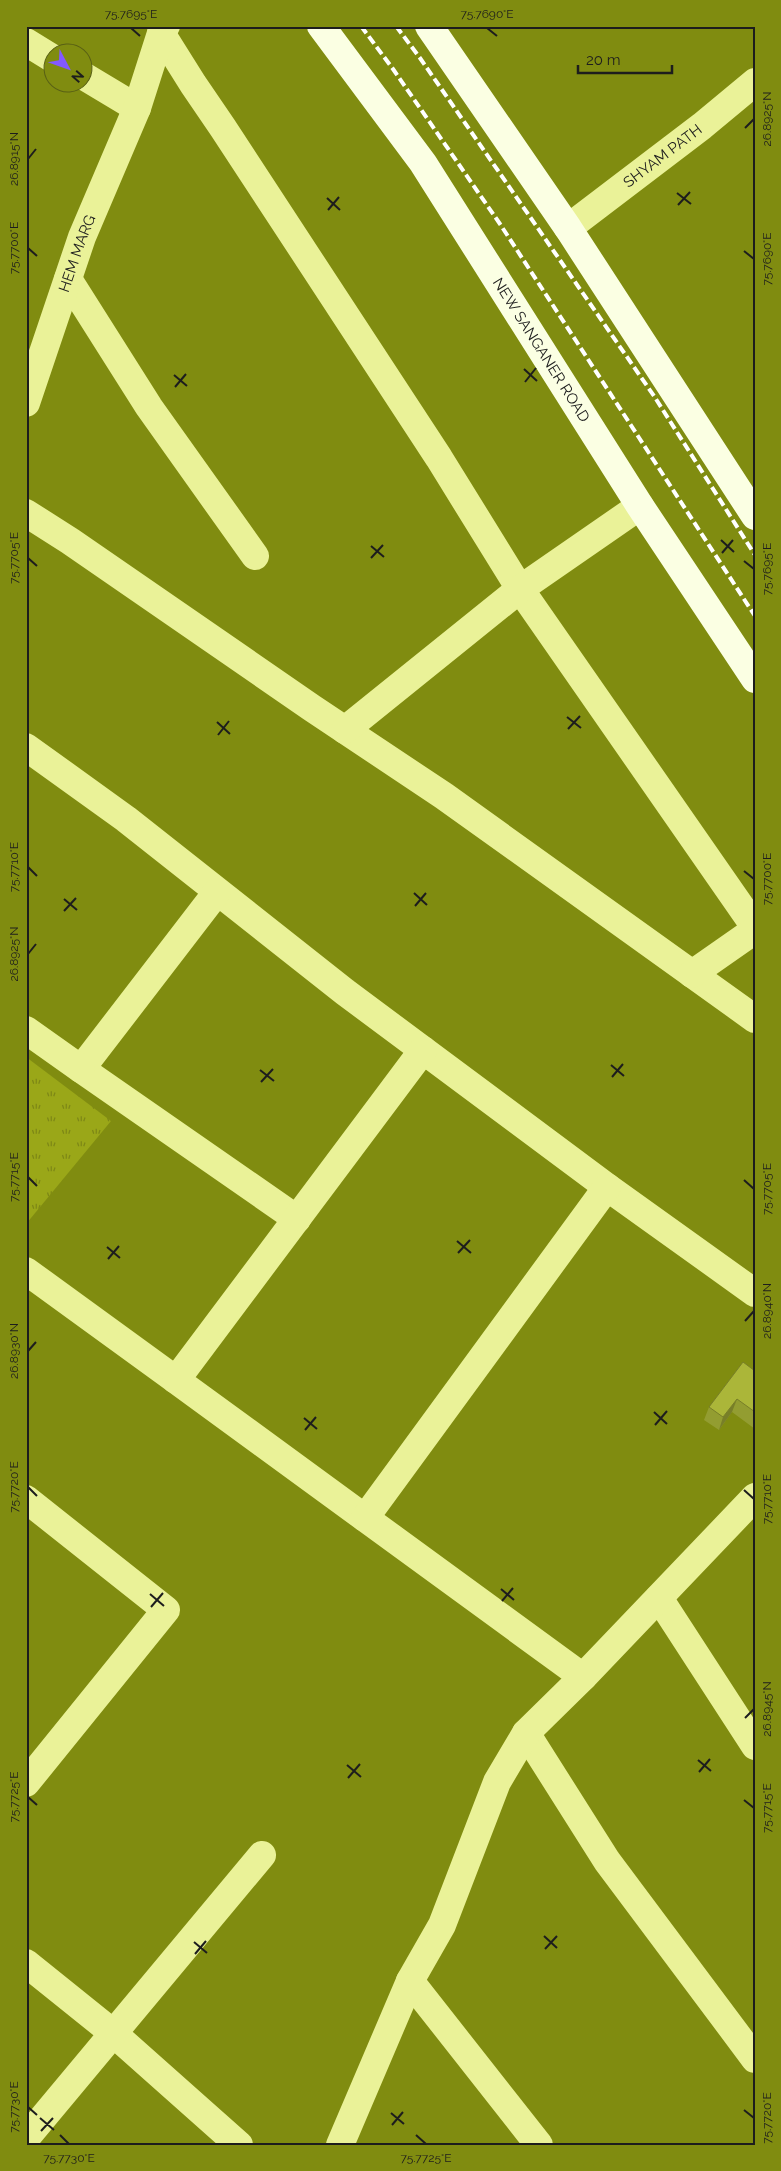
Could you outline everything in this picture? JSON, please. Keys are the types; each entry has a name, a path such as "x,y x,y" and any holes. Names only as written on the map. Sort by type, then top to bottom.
{"main road":[{"name":"NEW SANGANER ROAD","path":"320,26 423,163 640,506 755,679"},
{"path":"429,26 568,228 755,516"}],"street":[{"path":"164,30 193,84 434,450 520,589 755,928 692,974"},
{"name":"HEM MARG","path":"27,398 82,237 137,108 164,30"},
{"path":"26,42 42,52"},
{"path":"92,82 137,108"},
{"name":"SHYAM PATH","path":"568,228 702,126 755,82"},
{"path":"68,279 149,407 255,556"},
{"path":"345,730 520,589 640,506"},
{"path":"26,514 78,546 444,796 755,1019"},
{"path":"26,746 126,820 345,992 755,1293"},
{"path":"80,1068 217,892"},
{"path":"26,1030 297,1220"},
{"path":"176,1380 423,1050"},
{"path":"365,1518 607,1186"},
{"path":"26,1271 583,1677"},
{"path":"340,2145 410,1981 442,1925 497,1782 526,1733 583,1677 755,1497"},
{"path":"26,1499 166,1610 26,1783"},
{"path":"659,1598 755,1746"},
{"path":"526,1733 607,1860 755,2059"},
{"path":"26,2138 262,1855"},
{"path":"26,1963 113,2033 239,2145"},
{"path":"410,1981 539,2145"}],"green space":[{"path":"26,1057 111,1121 26,1224"}],"building":[{"path":"743,1362 755,1371 755,1412 737,1399 723,1417 709,1407"}],"railway":[{"path":"361,26 500,224 755,616"},
{"path":"396,26 654,396 755,555"}]}
